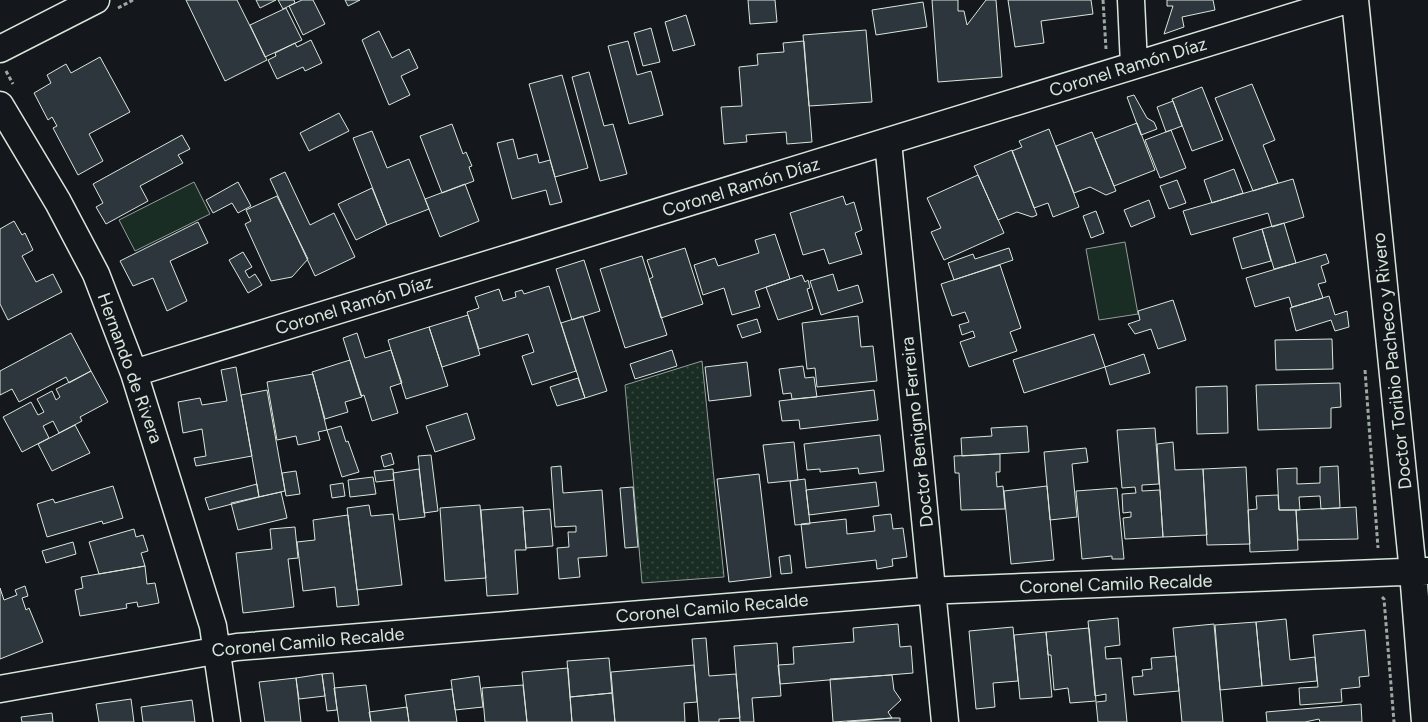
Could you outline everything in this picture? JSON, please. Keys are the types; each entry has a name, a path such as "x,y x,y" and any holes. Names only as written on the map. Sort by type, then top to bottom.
{"street":[{"path":"0,50 96,0"},
{"path":"1130,0 1134,65"},
{"name":"Coronel Ramón Díaz","path":"134,372 1347,0"},
{"name":"Doctor Toribio Pacheco y Rivero","path":"1355,0 1421,571 1425,722"},
{"name":"Hernando de Rivera","path":"0,105 58,202 96,274 134,372 213,626 227,722"},
{"name":"Doctor Benigno Ferreira","path":"888,142 945,722"},
{"name":"Coronel Camilo Recalde","path":"0,689 217,650 933,591 1421,571"}],"path":[{"path":"1103,0 1106,50"},
{"path":"1384,599 1394,722"}],"green space":[{"path":"194,182 210,214 135,251 119,220"},
{"path":"1125,242 1138,314 1099,320 1086,249"},
{"path":"702,361 724,577 642,583 625,385"}],"building":[{"path":"186,0 237,0 267,60 225,81"},
{"path":"256,0 276,0 260,8"},
{"path":"278,0 294,0 295,3 283,9"},
{"path":"302,0 313,0 325,24 303,35 289,6"},
{"path":"345,0 360,0 348,6"},
{"path":"748,0 775,0 777,22 750,24"},
{"path":"932,0 958,0 958,11 964,11 967,25 986,0 996,0 1002,77 938,82"},
{"path":"1008,0 1091,0 1093,14 1041,21 1044,43 1015,47"},
{"path":"1167,0 1213,0 1215,10 1182,17 1184,27 1164,34 1173,6 1167,6"},
{"path":"923,2 927,27 876,35 872,10"},
{"path":"286,8 302,40 265,57 250,25"},
{"path":"686,15 695,45 673,51 665,22"},
{"path":"651,28 660,62 643,66 634,33"},
{"path":"866,30 872,102 809,106 803,35"},
{"path":"379,31 392,58 409,49 418,68 401,76 410,95 389,105 362,40"},
{"path":"311,40 322,63 305,71 303,67 277,79 268,60 276,56 275,53 295,43 297,47"},
{"path":"628,41 637,75 651,71 663,115 629,124 608,46"},
{"path":"804,41 812,142 787,144 786,132 746,135 747,142 724,144 721,107 742,106 739,67 758,65 757,54 784,52 783,43"},
{"path":"100,57 130,112 89,134 103,161 78,175 53,128 57,126 52,117 48,120 34,93 51,83 47,75 66,64 71,73"},
{"path":"589,72 604,126 613,124 627,174 600,181 572,77"},
{"path":"562,75 588,168 555,177 529,84"},
{"path":"1252,84 1275,140 1263,145 1278,183 1253,191 1215,98"},
{"path":"1202,87 1223,140 1192,151 1172,99"},
{"path":"1134,95 1147,118 1154,122 1157,129 1141,135 1127,97"},
{"path":"1173,101 1182,126 1166,132 1157,107"},
{"path":"339,113 349,131 309,151 300,133"},
{"path":"1137,123 1155,170 1114,186 1095,139"},
{"path":"452,124 463,154 466,152 472,166 469,167 474,181 442,193 420,136"},
{"path":"1049,129 1079,207 1053,217 1048,203 1034,208 1012,151 1022,147 1019,141"},
{"path":"1171,130 1186,168 1160,178 1145,140"},
{"path":"372,131 387,168 409,159 429,209 387,225 353,138"},
{"path":"1092,132 1116,191 1106,195 1090,187 1074,193 1056,146"},
{"path":"182,135 190,149 178,155 183,163 140,186 148,201 106,224 96,207 103,203 93,184"},
{"path":"513,139 518,159 537,154 539,163 550,160 562,202 550,205 546,190 512,199 497,143"},
{"path":"1012,150 1037,215 1032,217 1017,212 998,220 974,166"},
{"path":"1234,169 1243,193 1212,203 1204,180"},
{"path":"285,172 310,225 334,213 355,257 315,276 270,179"},
{"path":"978,175 1004,233 944,260 931,232 941,228 927,198"},
{"path":"1293,179 1304,217 1272,227 1268,213 1191,235 1183,211"},
{"path":"1177,180 1186,203 1169,209 1160,186"},
{"path":"238,182 251,206 238,213 232,203 213,213 206,200"},
{"path":"465,184 479,221 440,237 425,199"},
{"path":"372,188 387,225 356,240 338,204"},
{"path":"277,196 308,259 292,277 271,281 245,224 251,221 246,210"},
{"path":"843,196 846,205 854,202 862,230 855,233 862,254 829,264 824,249 803,255 790,213"},
{"path":"1149,200 1155,217 1131,227 1124,210"},
{"path":"1096,211 1104,233 1091,238 1083,216"},
{"path":"14,221 22,235 25,233 33,250 22,256 36,282 53,274 62,292 8,320 0,304 0,229"},
{"path":"198,222 208,243 170,261 187,301 167,311 153,278 133,286 120,261"},
{"path":"1284,223 1296,263 1274,269 1262,229"},
{"path":"1262,229 1271,261 1242,269 1233,238"},
{"path":"775,234 790,279 755,291 760,307 732,315 724,288 703,295 694,265 715,258 718,266 759,253 755,240"},
{"path":"685,248 703,304 661,318 649,279 653,277 647,260"},
{"path":"1009,248 1013,260 954,280 948,263 973,254 975,259"},
{"path":"243,252 252,267 245,271 249,278 255,274 262,285 248,293 229,260"},
{"path":"1326,254 1329,263 1321,266 1326,282 1318,284 1323,298 1292,307 1289,297 1255,307 1246,278"},
{"path":"642,256 667,335 625,348 600,269"},
{"path":"584,260 600,311 572,320 556,269"},
{"path":"1000,265 1021,328 1010,332 1017,351 969,367 960,342 975,337 973,331 962,335 959,325 969,322 965,312 952,316 941,284"},
{"path":"833,274 838,291 858,285 863,302 821,315 810,281"},
{"path":"802,275 805,282 808,280 810,288 807,289 813,309 778,320 766,287"},
{"path":"549,286 576,371 532,385 522,356 534,352 528,334 479,349 467,312 479,308 475,297 499,289 503,301 516,297 515,292 522,290 524,294"},
{"path":"1329,296 1335,315 1347,311 1349,327 1335,331 1331,320 1296,331 1290,308"},
{"path":"1173,300 1186,340 1158,349 1151,329 1135,334 1128,324 1140,320 1138,311"},
{"path":"468,315 480,355 442,367 429,327"},
{"path":"583,316 607,391 585,398 561,323"},
{"path":"858,316 861,347 873,346 877,381 817,387 815,368 807,369 802,323"},
{"path":"757,319 761,332 742,338 737,325"},
{"path":"429,327 448,386 406,399 388,340"},
{"path":"71,333 91,371 69,383 66,377 19,402 12,389 0,395 0,371"},
{"path":"357,333 365,358 391,350 402,383 390,387 398,413 372,421 364,395 361,396 343,338"},
{"path":"1094,334 1105,367 1024,393 1013,360"},
{"path":"1332,339 1333,369 1276,370 1275,340"},
{"path":"672,350 677,366 635,379 630,364"},
{"path":"1144,354 1150,373 1110,385 1105,367"},
{"path":"350,360 362,397 345,402 348,412 325,419 312,372"},
{"path":"747,362 751,396 709,401 705,367"},
{"path":"803,366 805,378 814,377 817,397 792,399 791,393 783,394 779,369"},
{"path":"236,367 252,456 196,466 194,458 206,456 202,429 183,433 178,402 200,398 202,405 227,401 221,370"},
{"path":"91,371 108,402 80,417 82,421 59,433 53,421 43,426 49,438 22,452 3,417 31,402 38,415 44,412 37,399 52,391 56,400 60,397 56,389"},
{"path":"313,374 327,430 318,432 320,440 298,445 296,436 277,440 267,382"},
{"path":"578,378 585,398 557,406 550,387"},
{"path":"1340,383 1341,407 1331,408 1331,428 1258,430 1256,385"},
{"path":"1227,386 1228,433 1197,434 1196,387"},
{"path":"267,390 285,491 259,497 241,395"},
{"path":"874,390 878,420 800,429 799,420 782,421 779,401"},
{"path":"467,413 475,439 435,452 426,426"},
{"path":"75,425 90,453 52,471 38,444"},
{"path":"341,426 359,472 342,477 327,430"},
{"path":"1027,426 1029,452 962,456 961,438 992,436 991,428"},
{"path":"1155,428 1159,484 1142,485 1142,491 1160,490 1163,537 1125,539 1123,518 1131,517 1131,512 1123,513 1122,494 1136,493 1135,487 1122,488 1117,430"},
{"path":"880,435 884,471 859,474 858,468 820,472 820,469 807,470 804,444"},
{"path":"794,442 798,480 768,483 763,445"},
{"path":"1173,442 1175,470 1203,469 1207,535 1163,537 1157,444"},
{"path":"1086,448 1088,462 1072,464 1077,517 1050,520 1044,452"},
{"path":"391,453 394,464 384,467 381,456"},
{"path":"1000,454 1000,472 996,472 997,487 1003,486 1005,509 961,510 959,473 955,473 954,456"},
{"path":"431,455 438,511 424,513 418,456"},
{"path":"561,466 563,493 602,490 607,556 578,558 580,577 559,579 557,548 569,547 568,532 576,532 576,526 555,527 551,467"},
{"path":"1338,466 1340,508 1321,509 1320,496 1299,497 1300,510 1279,510 1277,469 1297,468 1297,484 1320,483 1320,467"},
{"path":"1246,467 1250,544 1207,545 1203,469"},
{"path":"393,469 394,480 376,482 374,471"},
{"path":"419,469 425,517 399,520 393,473"},
{"path":"296,471 300,494 286,496 282,473"},
{"path":"759,474 771,577 729,582 717,479"},
{"path":"373,477 376,494 350,497 348,480"},
{"path":"805,479 810,524 795,525 790,481"},
{"path":"876,482 879,506 809,515 806,490"},
{"path":"343,483 345,496 332,498 330,485"},
{"path":"257,484 259,497 209,510 205,498"},
{"path":"113,486 123,518 103,524 102,521 47,537 37,504 53,499 55,503"},
{"path":"1047,486 1054,560 1011,564 1004,491"},
{"path":"633,487 638,547 625,548 620,488"},
{"path":"1117,488 1124,559 1112,559 1112,556 1082,559 1076,491"},
{"path":"281,492 287,518 238,530 231,503"},
{"path":"1278,495 1279,510 1296,510 1298,550 1250,552 1248,510 1257,509 1256,496"},
{"path":"369,505 371,516 393,514 402,585 357,590 347,508"},
{"path":"480,505 486,578 445,581 440,508"},
{"path":"523,507 526,550 515,550 518,594 487,596 481,510"},
{"path":"1356,507 1358,539 1298,540 1296,510"},
{"path":"550,509 553,546 526,548 523,511"},
{"path":"891,514 893,529 903,528 907,557 892,559 893,566 877,569 876,560 806,568 801,524 846,519 847,534 875,531 873,516"},
{"path":"348,515 359,605 337,607 335,587 303,591 297,542 315,540 313,520"},
{"path":"295,527 298,558 288,559 294,607 243,613 236,553 272,549 270,529"},
{"path":"134,529 136,537 143,535 148,551 141,553 145,566 99,574 89,542"},
{"path":"73,542 76,554 46,563 42,551"},
{"path":"790,555 792,573 781,574 779,557"},
{"path":"145,566 147,584 155,583 159,603 138,607 137,602 126,604 127,608 80,616 75,590 83,588 81,577"},
{"path":"25,586 28,596 22,598 26,610 29,608 43,642 0,659 0,588 4,600 17,595 15,590"},
{"path":"1118,618 1120,645 1105,647 1106,659 1121,658 1127,722 1098,722 1096,702 1106,701 1106,694 1095,696 1088,621"},
{"path":"1286,619 1290,660 1315,657 1317,681 1262,686 1256,622"},
{"path":"1256,622 1262,686 1220,690 1215,625"},
{"path":"898,624 900,647 911,646 913,673 780,684 778,665 794,664 793,647 854,642 853,628"},
{"path":"1214,624 1223,722 1182,722 1173,628"},
{"path":"1013,627 1018,681 993,683 995,707 976,709 969,631"},
{"path":"1089,628 1096,701 1070,703 1068,688 1054,690 1051,655 1048,655 1046,632"},
{"path":"1365,630 1369,676 1359,677 1360,687 1341,689 1342,702 1300,705 1299,688 1318,687 1313,635"},
{"path":"1046,632 1052,697 1020,699 1014,635"},
{"path":"706,638 709,676 736,674 740,718 719,719 719,722 699,722 692,639"},
{"path":"777,643 781,696 752,698 754,722 740,722 734,646"},
{"path":"1176,656 1179,691 1134,695 1132,677 1143,676 1142,670 1152,669 1151,658"},
{"path":"609,658 612,693 570,697 567,661"},
{"path":"694,665 697,702 684,703 685,722 615,722 611,672"},
{"path":"568,668 572,722 527,722 522,672"},
{"path":"333,673 337,710 327,711 322,674"},
{"path":"322,674 325,696 299,699 296,678"},
{"path":"892,675 894,690 901,700 888,712 892,718 833,722 830,679"},
{"path":"479,676 483,707 455,710 451,680"},
{"path":"296,678 301,722 265,722 259,682"},
{"path":"366,685 371,722 339,722 334,688"},
{"path":"523,685 527,722 485,722 482,688"},
{"path":"452,689 457,722 409,722 405,695"},
{"path":"612,693 615,722 572,722 570,697"},
{"path":"131,699 134,722 99,722 96,704"},
{"path":"192,700 195,722 143,722 141,707"},
{"path":"1361,704 1362,722 1320,722 1319,719 1305,722 1267,722 1266,712"},
{"path":"407,707 409,722 371,722 369,712"},
{"path":"52,713 53,722 22,722 21,717"},
{"path":"900,718 900,722 847,722"}]}
